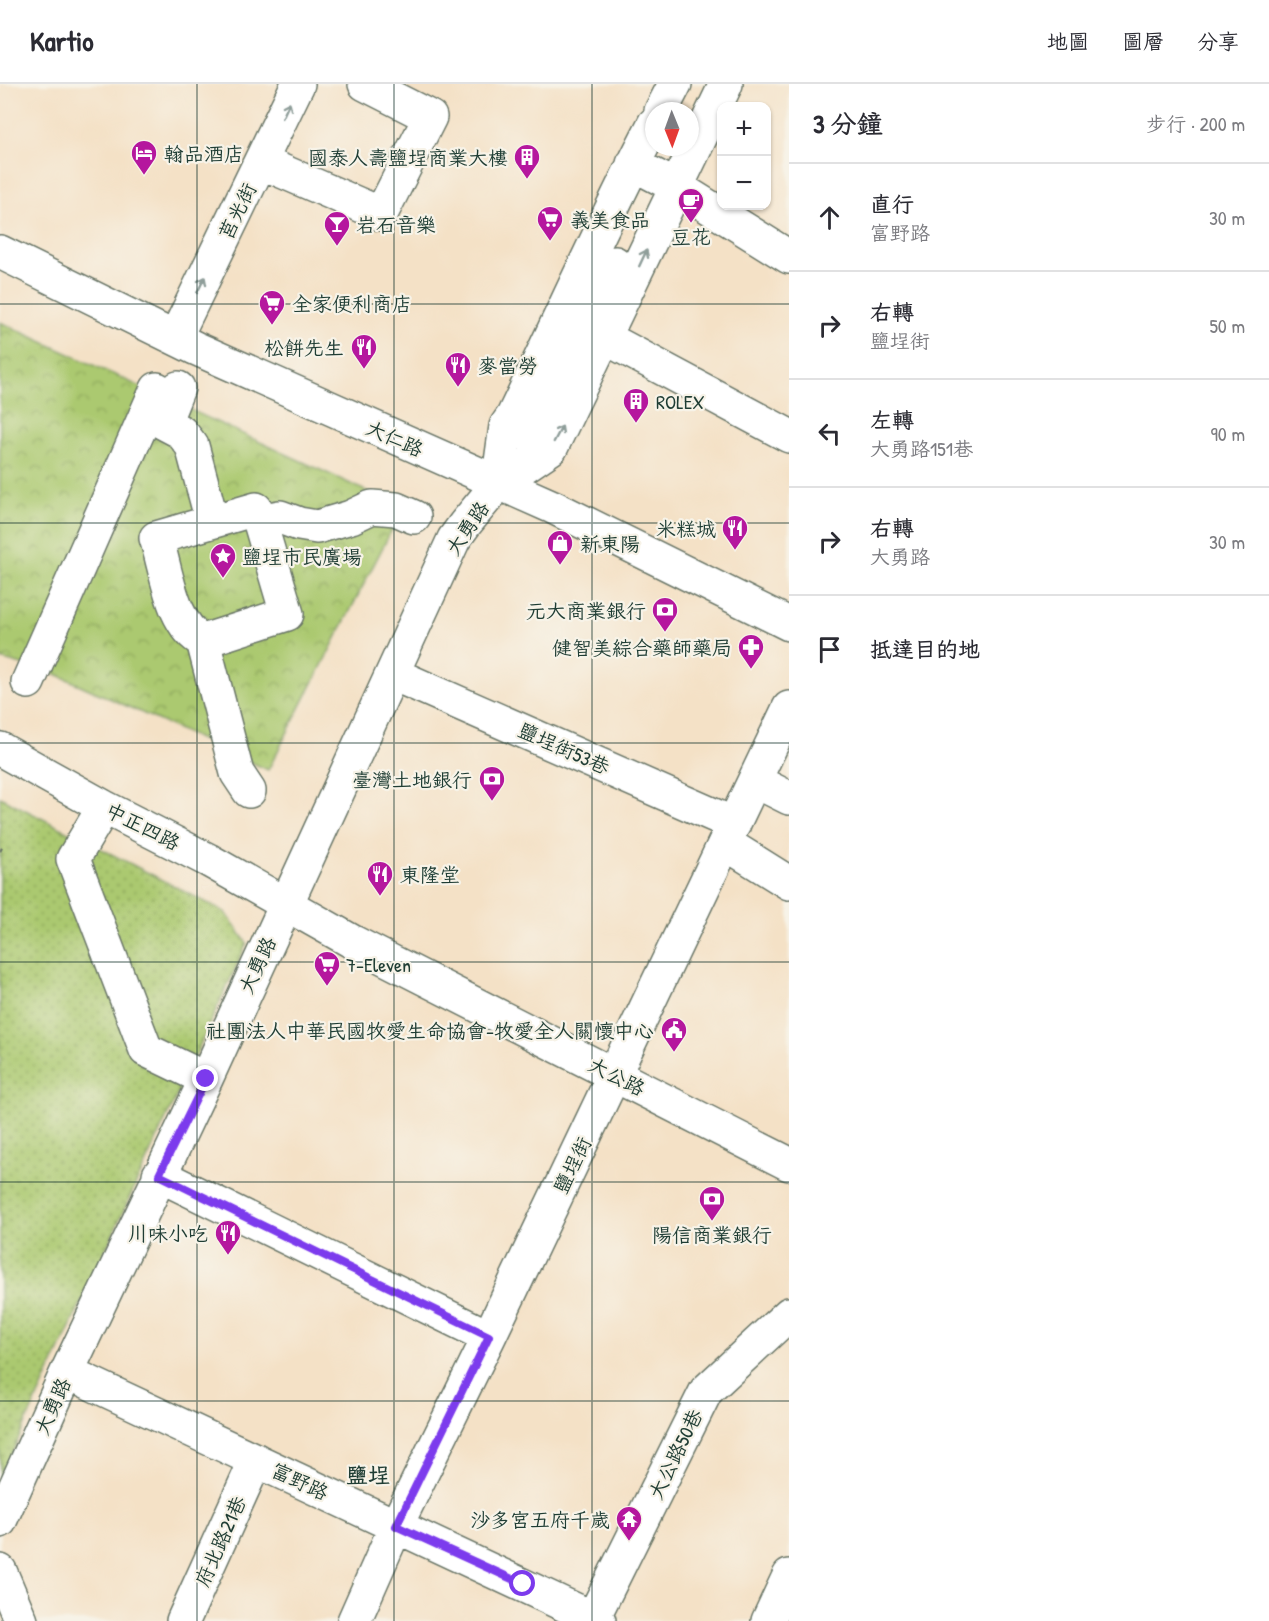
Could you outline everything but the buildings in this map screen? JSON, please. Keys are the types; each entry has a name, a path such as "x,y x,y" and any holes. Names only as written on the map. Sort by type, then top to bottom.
{"street":[{"name":"莒光街","path":"175,338 297,84"},
{"path":"261,162 381,214 430,117 365,84"},
{"path":"666,102 675,84"},
{"path":"694,102 703,84"},
{"name":"大勇路","path":"0,1521 454,539 498,484 551,448 584,326 656,176 726,84"},
{"name":"大勇路","path":"498,484 506,426 584,326 656,176 655,156"},
{"path":"667,156 656,176 789,257"},
{"name":"大仁路","path":"0,252 175,338 553,507 789,624"},
{"path":"531,437 584,326 789,436"},
{"path":"28,682 167,388 164,423 181,432 192,446 212,521"},
{"path":"260,521 280,516 299,524 317,527 351,517 372,507 396,509 414,517"},
{"path":"256,509 287,614 203,641 192,635 178,616 156,538 212,521 256,509"},
{"path":"203,641 237,773 249,790"},
{"name":"鹽埕街53巷","path":"393,674 729,833 789,883"},
{"name":"鹽埕街","path":"354,1621 396,1526 789,708"},
{"name":"中正四路","path":"0,749 104,807 286,902"},
{"path":"755,781 789,798"},
{"path":"104,807 73,859 146,1050 148,1066 206,1079"},
{"name":"大公路","path":"286,902 353,942 789,1164"},
{"path":"159,1175 489,1336"},
{"name":"大公路50巷","path":"596,1620 706,1391 789,1314"},
{"name":"富野路","path":"67,1372 396,1526 560,1613 596,1620"},
{"name":"府北路21巷","path":"183,1621 256,1460"},
{"path":"0,1571 21,1621"},
{"path":"768,1621 789,1576"}],"green space":[{"path":"0,322 403,508 268,770 58,675 0,659"},
{"path":"0,797 225,912 247,943 0,1479"}],"place":[{"name":"翰品酒店","path":"144,176"},
{"name":"國泰人壽鹽埕商業大樓","path":"527,180"},
{"name":"豆花","path":"691,224"},
{"name":"義美食品","path":"550,242"},
{"name":"岩石音樂","path":"337,247"},
{"name":"全家便利商店","path":"272,326"},
{"name":"松餅先生","path":"364,370"},
{"name":"麥當勞","path":"458,388"},
{"name":"ROLEX","path":"636,424"},
{"name":"米糕城","path":"735,551"},
{"name":"新東陽","path":"560,566"},
{"name":"鹽埕市民廣場","path":"223,579"},
{"name":"元大商業銀行","path":"665,633"},
{"name":"健智美綜合藥師藥局","path":"751,670"},
{"name":"臺灣土地銀行","path":"492,802"},
{"name":"東隆堂","path":"380,897"},
{"name":"7-Eleven","path":"327,987"},
{"name":"社團法人中華民國牧愛生命協會-牧愛全人關懷中心","path":"674,1053"},
{"name":"陽信商業銀行","path":"712,1222"},
{"name":"川味小吃","path":"228,1256"},
{"name":"沙多宮五府千歲","path":"629,1542"}],"district":[{"name":"鹽埕","path":"368,1475"}],"route":[{"path":"206,1079 159,1175 489,1336 396,1526 523,1584"}]}
